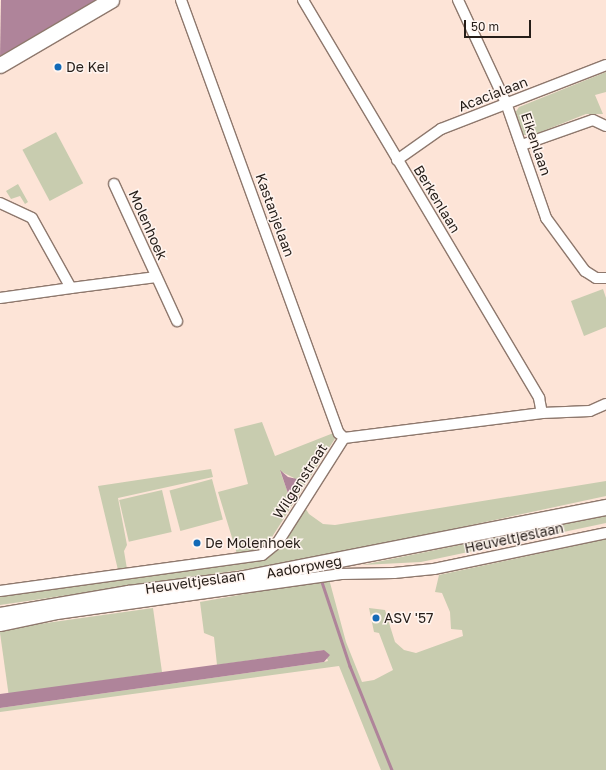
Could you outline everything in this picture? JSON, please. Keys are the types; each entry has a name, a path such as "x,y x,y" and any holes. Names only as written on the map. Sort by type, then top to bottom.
{"main road":[{"path":"0,65 111,0"},
{"name":"Aadorpweg","path":"0,615 128,593 238,579 606,507"}],"street":[{"name":"Kastanjelaan","path":"181,0 339,433 344,438"},
{"name":"Berkenlaan","path":"303,0 540,398 542,413"},
{"name":"Eikenlaan","path":"458,0 506,103 522,144 546,218 585,270 596,278 606,278"},
{"name":"Acacialaan","path":"397,160 441,129 606,66"},
{"path":"522,144 593,120 606,126"},
{"name":"Molenhoek","path":"114,184 177,322"},
{"path":"0,203 32,218 71,288"},
{"name":"Molenhoek","path":"0,298 156,277"},
{"name":"Wilgenstraat","path":"0,591 241,558 268,552 295,516 344,438 542,413 590,410 606,404"},
{"name":"Heuveltjeslaan","path":"0,626 57,614 342,574 427,570 606,533"}],"green space":[{"path":"606,72 606,92 595,95 603,114 586,114 533,135 523,135 515,113 519,107"},
{"path":"56,132 83,183 50,201 22,150"},
{"path":"18,184 28,202 25,204 20,196 11,199 6,191"},
{"path":"603,289 606,298 606,327 584,336 571,301"},
{"path":"262,422 275,456 336,432 336,437 272,537 258,550 237,554 218,492 248,484 234,429","holes":["280,471 294,478 292,504"]},
{"path":"211,469 213,477 118,498 127,545 124,551 127,569 118,570 98,486"},
{"path":"212,479 223,520 180,531 169,490"},
{"path":"606,481 606,496 392,542 254,568 0,605 0,595 255,562 262,559 304,506 309,514 323,524 335,525"},
{"path":"162,490 172,532 129,542 119,500"},
{"path":"606,515 606,523 421,562 362,565"},
{"path":"606,539 606,770 381,770 339,666 0,712 0,708 328,661 324,650 217,665 214,637 204,633 200,602 329,579 346,642 362,682 374,680 393,670 379,633 374,632 369,608 385,610 395,642 404,650 416,653 463,636 462,630 451,629 450,612 442,593 435,592 439,575"},
{"path":"153,608 162,672 9,694 0,630"}],"shaded area":[{"path":"1,0 96,0 0,56"},
{"path":"280,470 288,477 297,479 299,483 292,505"},
{"path":"324,650 330,655 324,662 0,708 0,694"}],"waterway":[{"path":"322,582 350,666 392,770"}],"place":[{"name":"De Kei","path":"58,67"},
{"name":"De Molenhoek","path":"197,543"},
{"name":"ASV '57","path":"376,618"}]}
